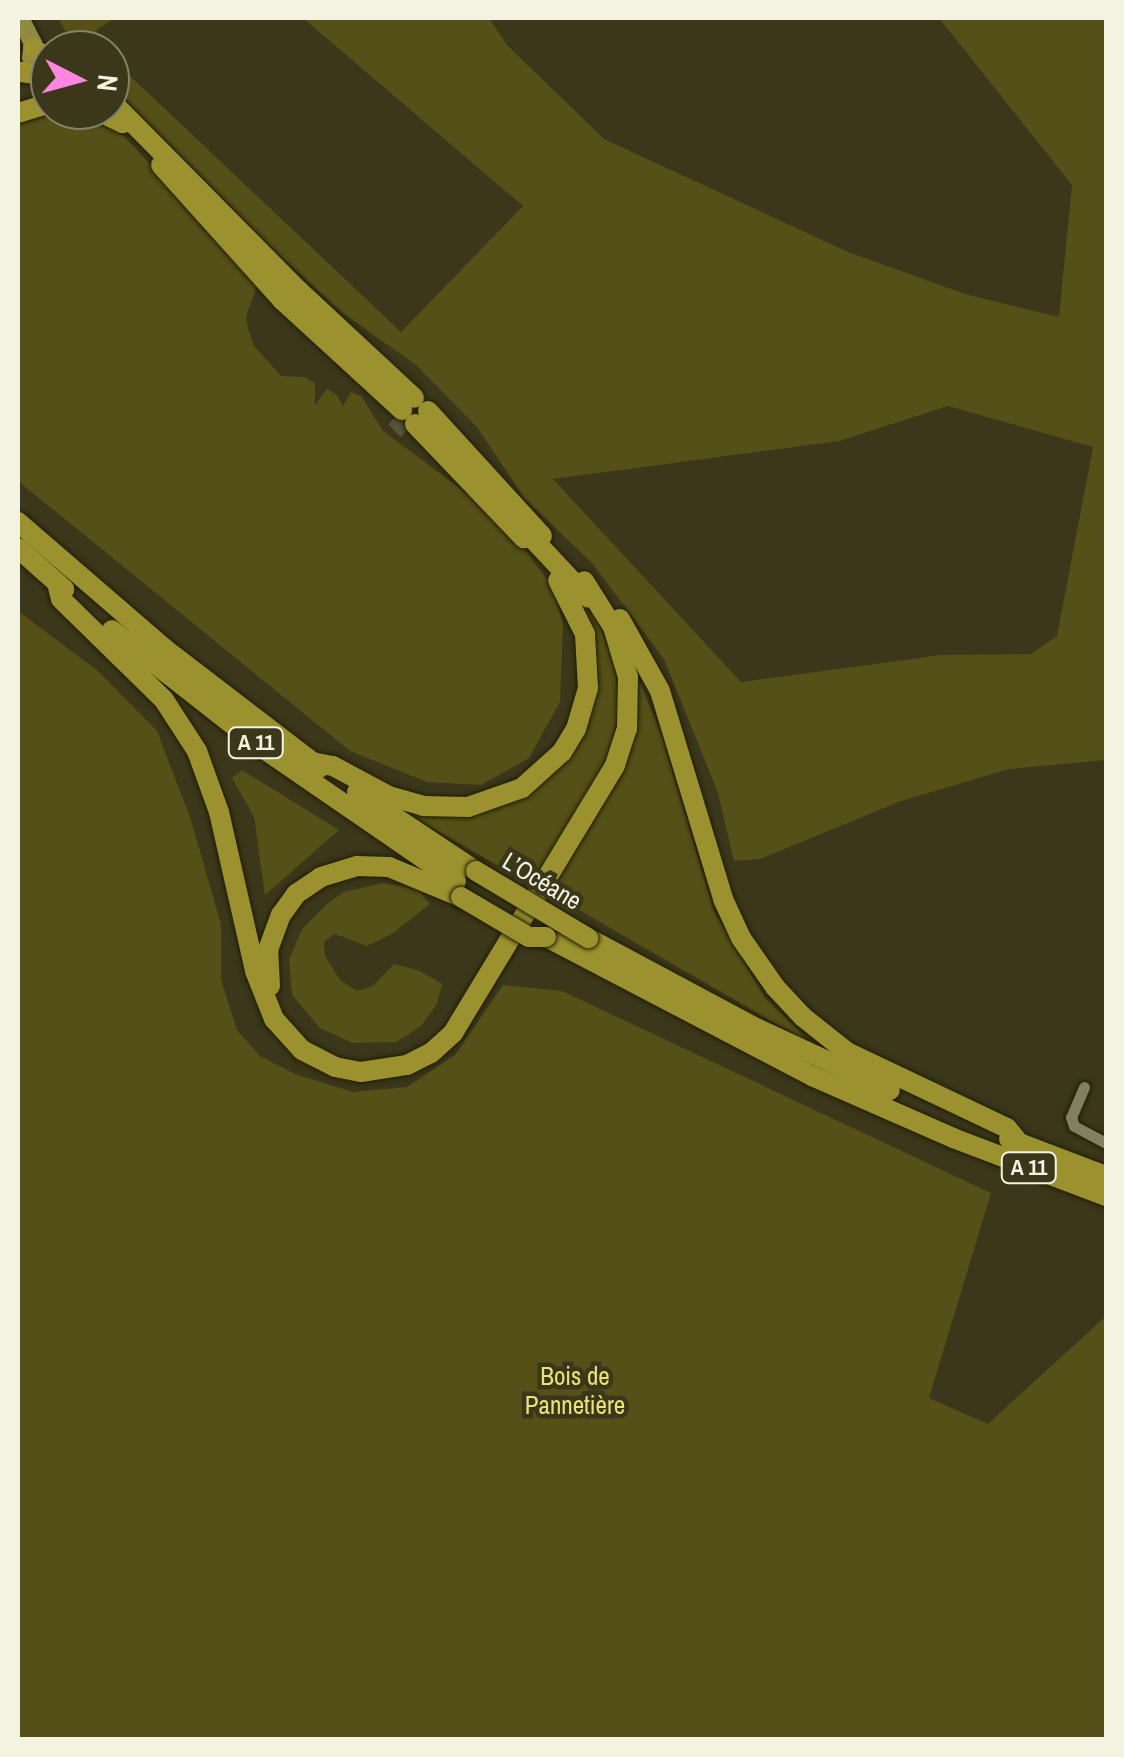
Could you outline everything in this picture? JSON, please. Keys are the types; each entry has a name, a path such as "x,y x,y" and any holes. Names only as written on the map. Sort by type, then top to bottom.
{"highway":[{"path":"130,120 487,488 610,606 652,672 675,736 714,876 741,938 775,987 803,1018 847,1052 1006,1128 1020,1144"},
{"path":"129,130 282,300 362,356 365,379 414,411"},
{"path":"312,762 333,766 406,802 452,809 508,795 552,764 576,729 586,702 588,646 580,618 564,588 487,488"},
{"name":"L’Océane","path":"18,522 165,648 468,885 812,1076 939,1132 1106,1196"},
{"path":"468,885 379,866 346,868 310,883 281,915 268,950 269,984 282,1019 311,1049 347,1064 384,1065 422,1051 469,1002 600,781 620,734 623,700 612,642 589,600 531,537 518,530"},
{"name":"L’Océane","path":"18,548 241,732 546,937 584,946 818,1057 1020,1144 1106,1176"},
{"path":"56,583 60,599 164,700 197,751 219,812 255,971 274,1019 302,1050 318,1060 350,1071 377,1072 430,1053 464,1020 616,765 627,729 628,677 613,627 584,581"}],"street":[{"path":"1084,1087 1071,1117 1074,1126 1106,1143"}],"green space":[{"path":"58,18 115,18 96,30 65,30"},
{"path":"303,18 489,18 507,45 604,139 848,252 965,294 1059,317 1072,185 939,18 1106,18 1106,760 1009,769 901,801 760,859 734,861 718,793 664,659 593,564 525,499 477,427 416,365 343,313 274,250 130,104 130,76 401,332 523,206","holes":["948,406 1093,447 1057,636 1031,654 941,655 741,682 553,479 839,441"]},
{"path":"30,120 30,130 114,130 125,137 258,283 246,316 248,329 254,346 281,376 304,377 315,383 315,405 327,389 337,395 343,406 351,392 361,396 383,431 474,499 521,545 554,589 563,625 560,702 529,758 481,785 427,782 350,751 18,481 18,124"},
{"path":"569,585 598,622 614,661 619,709 611,748 588,796 532,885 406,813 466,816 503,805 590,710"},
{"name":"Bois de Pannetière","path":"18,611 98,671 157,731 190,817 221,924 221,980 237,1030 260,1056 295,1074 353,1092 407,1087 455,1055 503,985 562,991 991,1193 929,1398 988,1424 1106,1316 1106,1739 18,1739"},
{"path":"632,663 661,734 714,912 765,998 813,1045 548,892 606,798"},
{"path":"242,770 339,830 265,895 254,817 232,778"},
{"path":"383,883 418,890 430,904 392,934 367,946 335,934 324,941 325,956 341,981 357,991 373,986 394,964 420,971 442,984 437,1004 420,1027 396,1042 353,1043 320,1028 292,995 289,960 302,929 328,903 344,892"}],"tunnel":[{"path":"395,417 408,430"}]}
